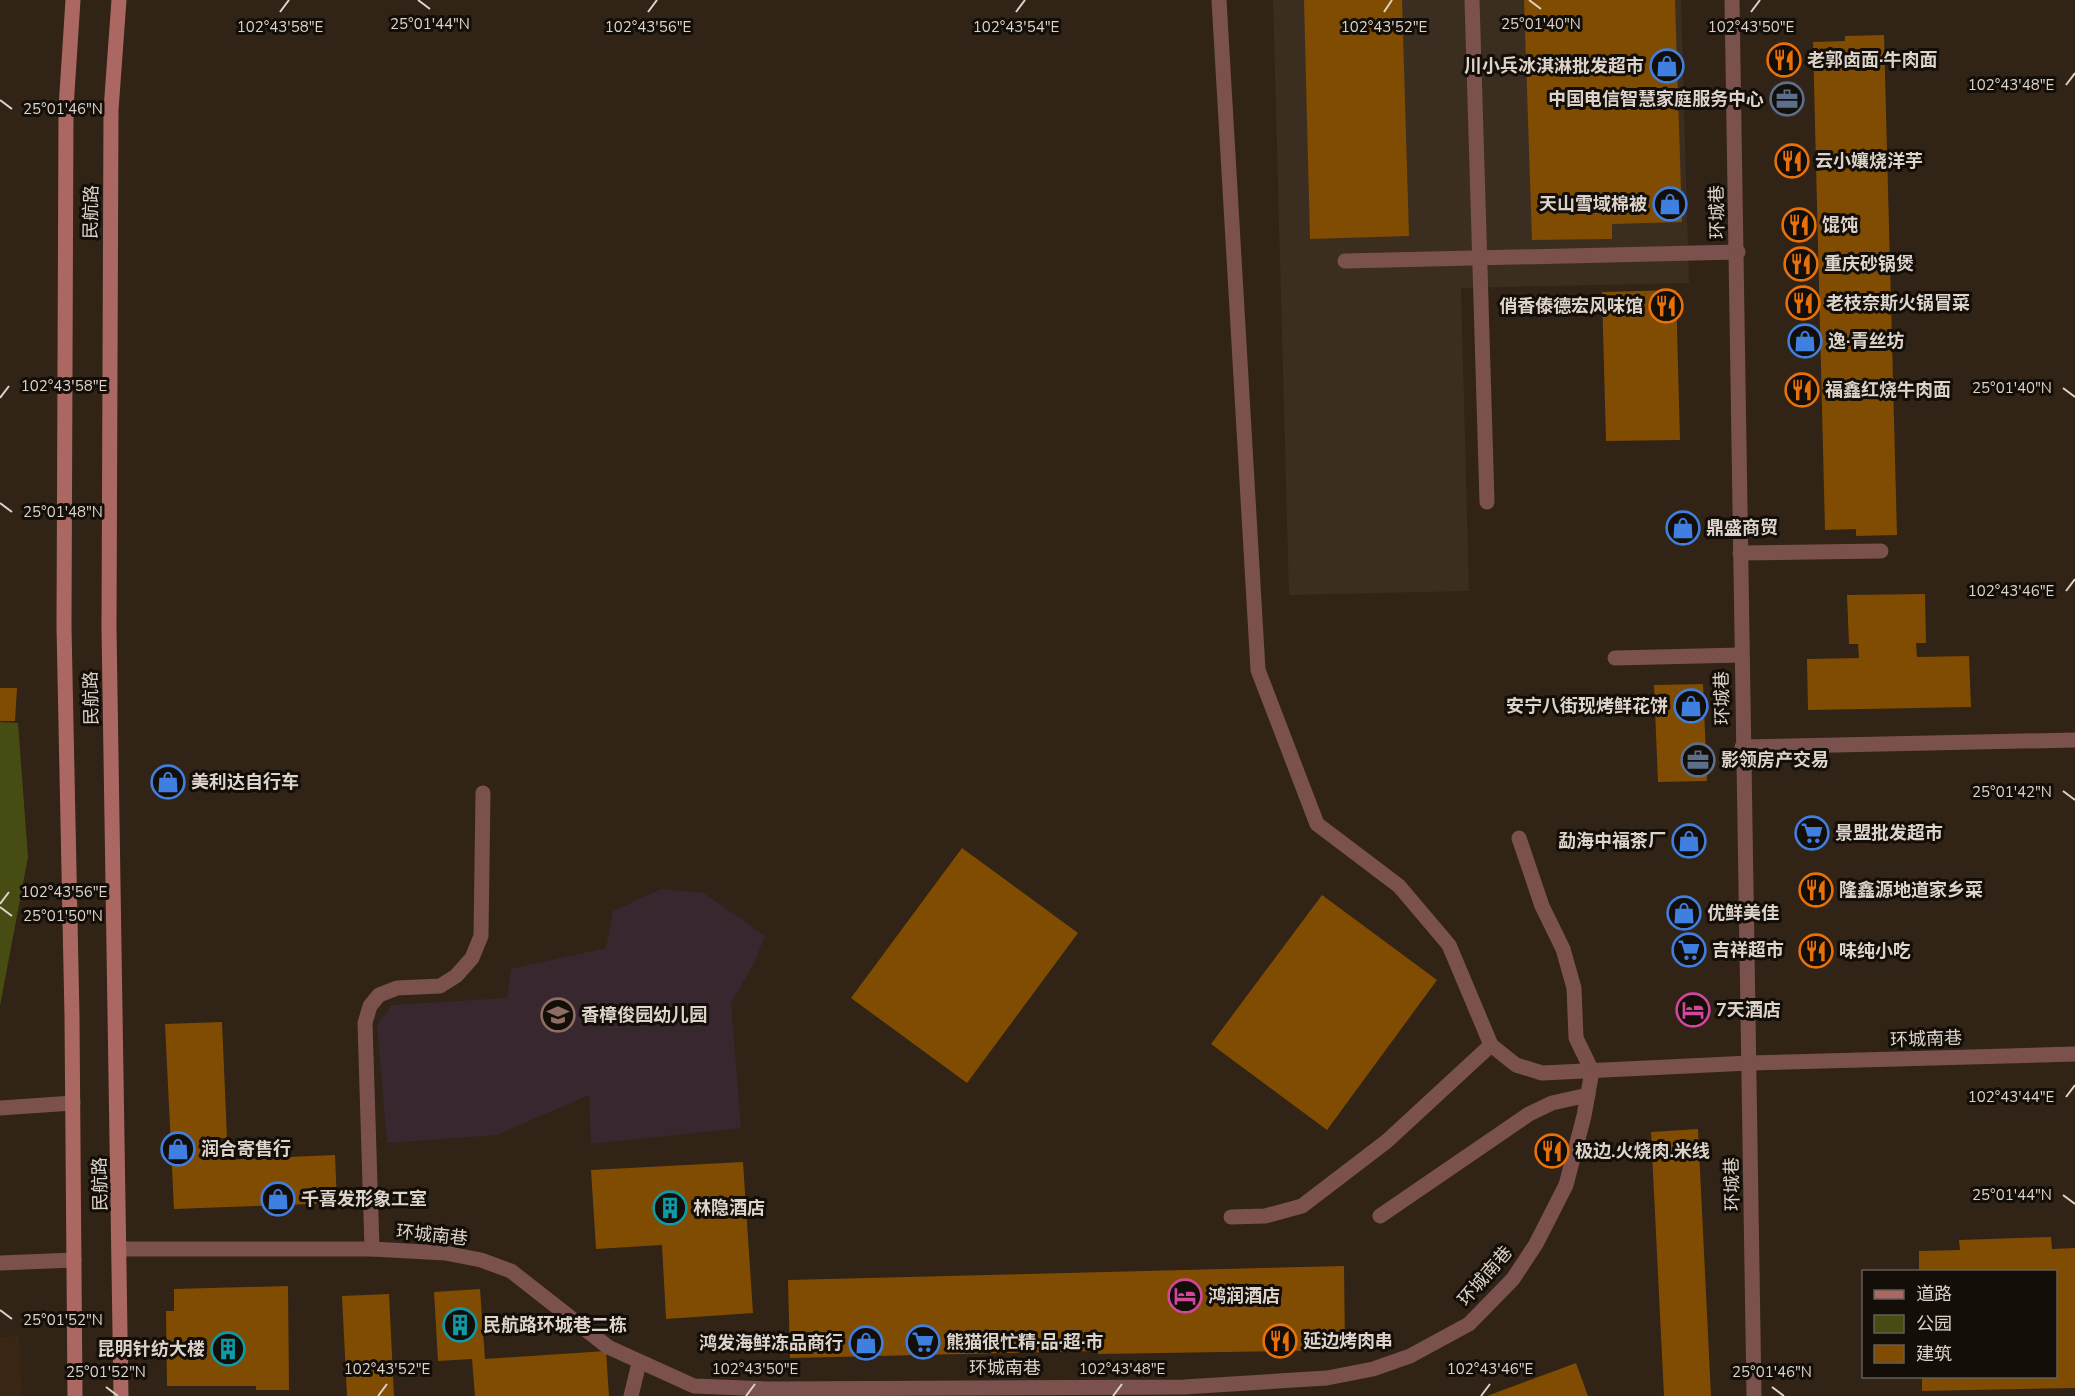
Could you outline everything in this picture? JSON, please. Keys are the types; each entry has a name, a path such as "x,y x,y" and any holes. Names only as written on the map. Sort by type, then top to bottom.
{"main road":[{"name":"民航路","path":"73,0 66,108 64,569 73,1103 75,1396"},
{"name":"民航路","path":"119,0 111,110 109,628 121,1396"}],"street":[{"path":"1219,0 1258,670 1317,825 1399,886 1449,945 1491,1045 1516,1065 1542,1073 1592,1071 1576,1038 1575,988 1563,949 1542,906 1519,838"},
{"path":"1472,0 1487,502"},
{"name":"环城巷","path":"1732,0 1738,252 1742,747 1750,1063 1754,1396"},
{"path":"1345,261 1738,252"},
{"path":"1740,553 1881,551"},
{"path":"1615,658 1741,655"},
{"path":"1742,747 2075,740"},
{"path":"372,1249 365,1023 370,1006 379,995 397,988 440,986 456,976 472,958 482,936 483,793"},
{"path":"1231,1216 1265,1216 1302,1206 1387,1141 1491,1045"},
{"name":"环城南巷","path":"120,1249 372,1249 445,1253 481,1260 511,1271 608,1347 694,1386 949,1392 1184,1387 1327,1378 1373,1369 1410,1356 1469,1324 1513,1279 1536,1244 1566,1185 1592,1071 1750,1063 2075,1054"},
{"path":"1380,1216 1529,1114 1552,1103 1588,1095"},
{"path":"0,1108 73,1103"},
{"path":"0,1263 74,1260"},
{"path":"631,1396 639,1363"}],"shaded area":[{"path":"1273,0 1681,0 1689,283 1461,288 1469,591 1289,595"},
{"name":"香樟俊园幼儿园","path":"661,889 704,893 765,936 753,965 731,1003 741,1128 591,1144 589,1095 497,1135 387,1143 377,1025 392,1005 507,998 511,969 606,948 613,911"},
{"path":"19,1336 22,1396 0,1396 0,1337"}],"green space":[{"path":"0,722 18,723 28,857 0,1006"}],"building":[{"path":"1304,0 1402,0 1409,236 1310,239"},
{"path":"1524,0 1675,0 1682,222 1612,224 1612,239 1532,240"},
{"path":"1884,35 1897,535 1856,536 1856,529 1825,530 1813,42 1845,41 1845,36"},
{"path":"1676,290 1680,440 1606,441 1602,292"},
{"path":"1925,594 1926,643 1916,643 1917,657 1969,656 1971,707 1808,710 1807,659 1859,658 1858,644 1849,644 1847,595"},
{"path":"1703,684 1707,781 1658,782 1654,685"},
{"path":"0,688 17,688 15,721 0,721"},
{"path":"962,848 1078,933 967,1083 851,998"},
{"path":"1322,895 1437,980 1327,1130 1211,1044"},
{"path":"222,1022 227,1138 220,1138 221,1160 335,1155 337,1203 174,1209 165,1024"},
{"path":"1698,1129 1711,1396 1664,1396 1651,1132"},
{"name":"林隐酒店","path":"743,1162 753,1313 666,1319 662,1245 596,1249 591,1170"},
{"path":"2051,1237 2052,1249 2075,1248 2075,1388 1922,1391 1922,1378 2057,1378 2057,1270 1919,1270 1919,1251 1960,1250 1959,1240"},
{"path":"1344,1266 1345,1350 1098,1354 1098,1351 790,1358 788,1280"},
{"name":"昆明针纺大楼","path":"288,1286 289,1390 256,1390 256,1386 167,1386 166,1311 174,1311 174,1289"},
{"path":"480,1289 485,1359 606,1351 609,1396 475,1396 472,1359 438,1361 434,1292"},
{"path":"389,1294 394,1396 347,1396 342,1296"},
{"path":"1576,1363 1588,1396 1487,1396"}],"place":[{"name":"老郭卤面·牛肉面","path":"1784,60"},
{"name":"川小兵冰淇淋批发超市","path":"1667,66"},
{"name":"中国电信智慧家庭服务中心","path":"1787,99"},
{"name":"云小孃烧洋芋","path":"1792,161"},
{"name":"天山雪域棉被","path":"1670,204"},
{"name":"馄饨","path":"1799,225"},
{"name":"重庆砂锅煲","path":"1801,264"},
{"name":"老枝奈斯火锅冒菜","path":"1803,303"},
{"name":"俏香傣德宏风味馆","path":"1666,306"},
{"name":"逸·青丝坊","path":"1805,341"},
{"name":"福鑫红烧牛肉面","path":"1802,390"},
{"name":"鼎盛商贸","path":"1683,528"},
{"name":"安宁八街现烤鲜花饼","path":"1691,706"},
{"name":"影领房产交易","path":"1698,760"},
{"name":"美利达自行车","path":"168,782"},
{"name":"景盟批发超市","path":"1812,833"},
{"name":"勐海中福茶厂","path":"1689,841"},
{"name":"隆鑫源地道家乡菜","path":"1816,890"},
{"name":"优鲜美佳","path":"1684,913"},
{"name":"吉祥超市","path":"1689,950"},
{"name":"味纯小吃","path":"1816,951"},
{"name":"7天酒店","path":"1693,1010"},
{"name":"香樟俊园幼儿园","path":"558,1015"},
{"name":"润合寄售行","path":"178,1149"},
{"name":"极边.火烧肉.米线","path":"1552,1151"},
{"name":"千喜发形象工室","path":"278,1199"},
{"name":"林隐酒店","path":"670,1208"},
{"name":"鸿润酒店","path":"1185,1296"},
{"name":"民航路环城巷二栋","path":"460,1325"},
{"name":"延边烤肉串","path":"1280,1341"},
{"name":"熊猫很忙精·品·超·市","path":"923,1342"},
{"name":"鸿发海鲜冻品商行","path":"866,1343"},
{"name":"昆明针纺大楼","path":"228,1349"}]}
